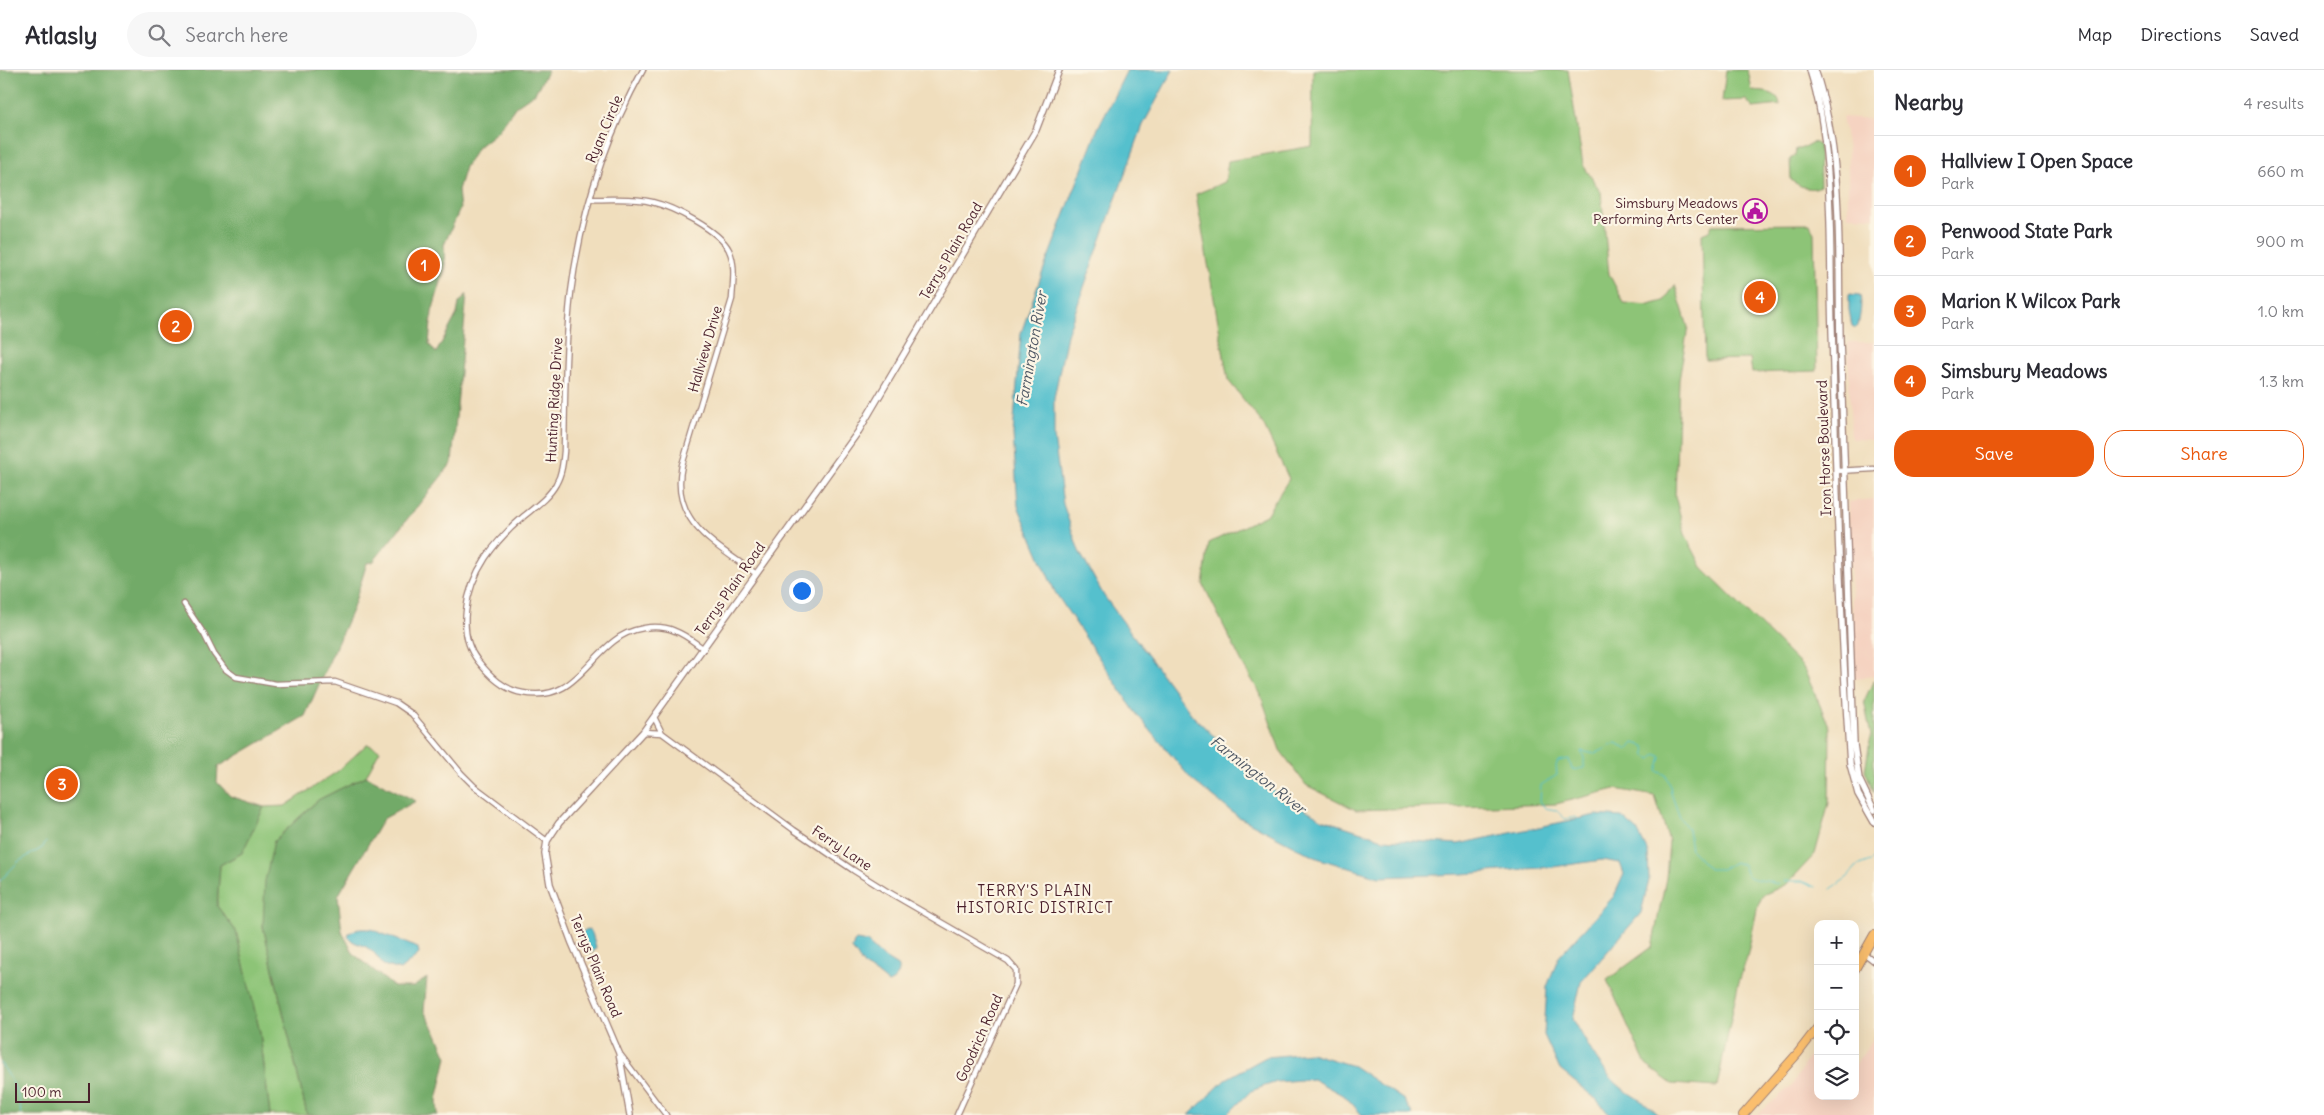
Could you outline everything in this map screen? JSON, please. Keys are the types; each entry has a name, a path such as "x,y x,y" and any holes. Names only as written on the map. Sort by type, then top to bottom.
{"highway":[{"path":"1858,965 1874,935"},
{"path":"1743,1115 1814,1032"}],"street":[{"name":"Ryan Circle","path":"591,199 615,128 643,70"},
{"name":"Terrys Plain Road","path":"666,1115 619,1053 554,896 546,866 545,854 548,841 559,823 643,732 858,432 1036,130 1059,70"},
{"name":"Iron Horse Boulevard","path":"1810,70 1818,100 1824,140 1829,218 1832,342 1850,764 1858,794 1874,822"},
{"name":"Iron Horse Boulevard","path":"1815,70 1829,126 1837,218 1854,745 1859,779 1874,810"},
{"name":"Hallview Drive","path":"591,199 652,202 701,224 723,241 728,249 734,273 732,299 682,465 679,490 684,508 698,530 756,574"},
{"name":"Hunting Ridge Drive","path":"591,199 571,292 564,451 561,474 552,490 508,530 483,560 468,597 465,620 467,641 477,659 498,682 514,691 533,694 550,692 566,685 585,671 614,640 644,628 674,630 704,649"},
{"path":"1829,218 1837,218"},
{"path":"1832,342 1840,342"},
{"path":"1837,471 1871,469"},
{"path":"184,604 219,662 236,677 276,684 335,682 377,695 404,708 412,714 474,786 548,841"},
{"name":"Ferry Lane","path":"654,717 662,733 794,830 885,890 1008,961 1016,970"},
{"path":"643,732 662,733"},
{"path":"1865,954 1874,961"},
{"name":"Goodrich Road","path":"957,1115 1016,984 1016,970"},
{"path":"619,1053 630,1115"},
{"path":"624,1079 635,1074"}],"shaded area":[{"path":"1842,117 1874,119 1874,217 1848,216 1848,149"},
{"path":"1848,342 1874,342 1874,440 1851,439"},
{"path":"1874,499 1874,676 1855,678 1848,502"},
{"path":"1874,1037 1874,1115 1757,1115 1792,1085 1814,1048 1814,1100 1859,1100 1859,1059"}],"green space":[{"path":"0,70 548,70 535,93 516,106 498,131 478,147 465,167 458,190 460,209 444,245 445,268 432,312 429,344 436,353 457,314 459,303 467,294 452,463 373,562 367,563 353,608 305,716 218,767 217,782 230,796 264,807 242,853 220,865 217,906 236,931 260,1033 270,1115 0,1115"},
{"path":"1313,70 1568,70 1583,165 1601,192 1609,274 1624,303 1649,305 1664,301 1675,285 1688,327 1679,380 1675,496 1685,534 1703,569 1803,667 1830,728 1829,803 1815,854 1787,884 1763,895 1758,905 1747,957 1738,985 1717,1087 1672,1084 1646,1065 1607,980 1652,947 1666,878 1669,841 1655,796 1615,789 1556,804 1356,810 1306,785 1280,750 1260,693 1243,665 1203,584 1209,543 1266,515 1289,479 1263,424 1228,380 1196,194 1225,182 1228,161 1312,146"},
{"path":"1726,70 1748,70 1752,91 1774,95 1779,100 1780,105 1753,108 1746,100 1722,101"},
{"path":"1813,142 1819,145 1820,186 1809,188 1791,180 1790,159 1795,155 1796,149 1800,149"},
{"path":"1810,224 1814,233 1817,371 1752,373 1750,359 1705,360 1702,234 1709,231 1712,225"},
{"path":"1874,680 1874,793 1865,770 1871,736 1864,701"},
{"path":"367,744 380,750 366,776 318,800 274,841 263,926 307,1115 270,1115 260,1033 236,931 217,906 220,865 242,853 264,807 285,806 338,771"},
{"path":"366,776 416,801 383,819 338,896 342,932 354,954 394,987 413,987 427,978 424,1011 447,1057 437,1100 438,1115 307,1115 263,926 265,881 274,841 318,800"}],"water":[{"name":"Farmington River","path":"1127,70 1173,70 1143,125 1104,231 1067,335 1054,398 1054,437 1063,504 1079,551 1104,596 1192,715 1263,784 1322,819 1383,839 1458,844 1596,815 1622,817 1637,830 1648,852 1649,880 1641,913 1581,982 1573,1019 1592,1052 1609,1075 1620,1087 1659,1115 1610,1115 1596,1099 1560,1070 1544,1035 1547,987 1558,958 1614,896 1624,874 1620,863 1602,860 1553,867 1462,874 1379,877 1317,858 1237,816 1192,780 1135,712 1055,592 1018,506 1013,434 1021,333 1098,128"},
{"path":"1849,294 1860,295 1861,303 1858,326 1856,328 1852,326"},
{"path":"357,929 371,929 418,948 419,954 400,970 383,965 375,954 366,947 352,941 348,936 349,933"},
{"path":"587,929 592,933 596,947 593,952 589,953 582,947 580,942 581,933"},
{"path":"856,940 867,942 883,957 899,967 898,975 895,979 888,983 865,967 852,949"},
{"path":"1310,1053 1353,1066 1404,1100 1413,1115 1362,1115 1346,1097 1313,1079 1276,1082 1251,1091 1227,1115 1189,1115 1226,1079 1266,1057"}],"waterway":[{"path":"1579,820 1576,817 1565,819 1556,810 1545,808 1540,801 1541,785 1557,775 1556,766 1558,761 1569,759 1572,770 1584,768 1584,758 1581,751 1595,754 1616,743 1629,749 1634,743 1645,746 1646,756 1652,759 1656,754 1661,757 1657,771 1666,775 1680,818 1688,829 1691,850 1709,869 1722,869 1734,862 1744,865 1746,874 1751,878 1779,883"},
{"path":"0,881 19,861 42,848 46,842"},
{"path":"1831,889 1848,877 1857,866 1870,861 1874,857"},
{"path":"1784,881 1802,881 1816,887"},
{"path":"0,1063 15,1087 21,1115"}],"place":[{"name":"Simsbury Meadows Performing Arts Center","path":"1755,211"},
{"name":"Hallview I Open Space","path":"424,265"},
{"name":"Simsbury Meadows","path":"1760,297"},
{"name":"Penwood State Park","path":"176,326"},
{"name":"Marion K Wilcox Park","path":"62,784"}],"district":[{"name":"TERRY'S PLAIN HISTORIC DISTRICT","path":"1035,900"}]}
